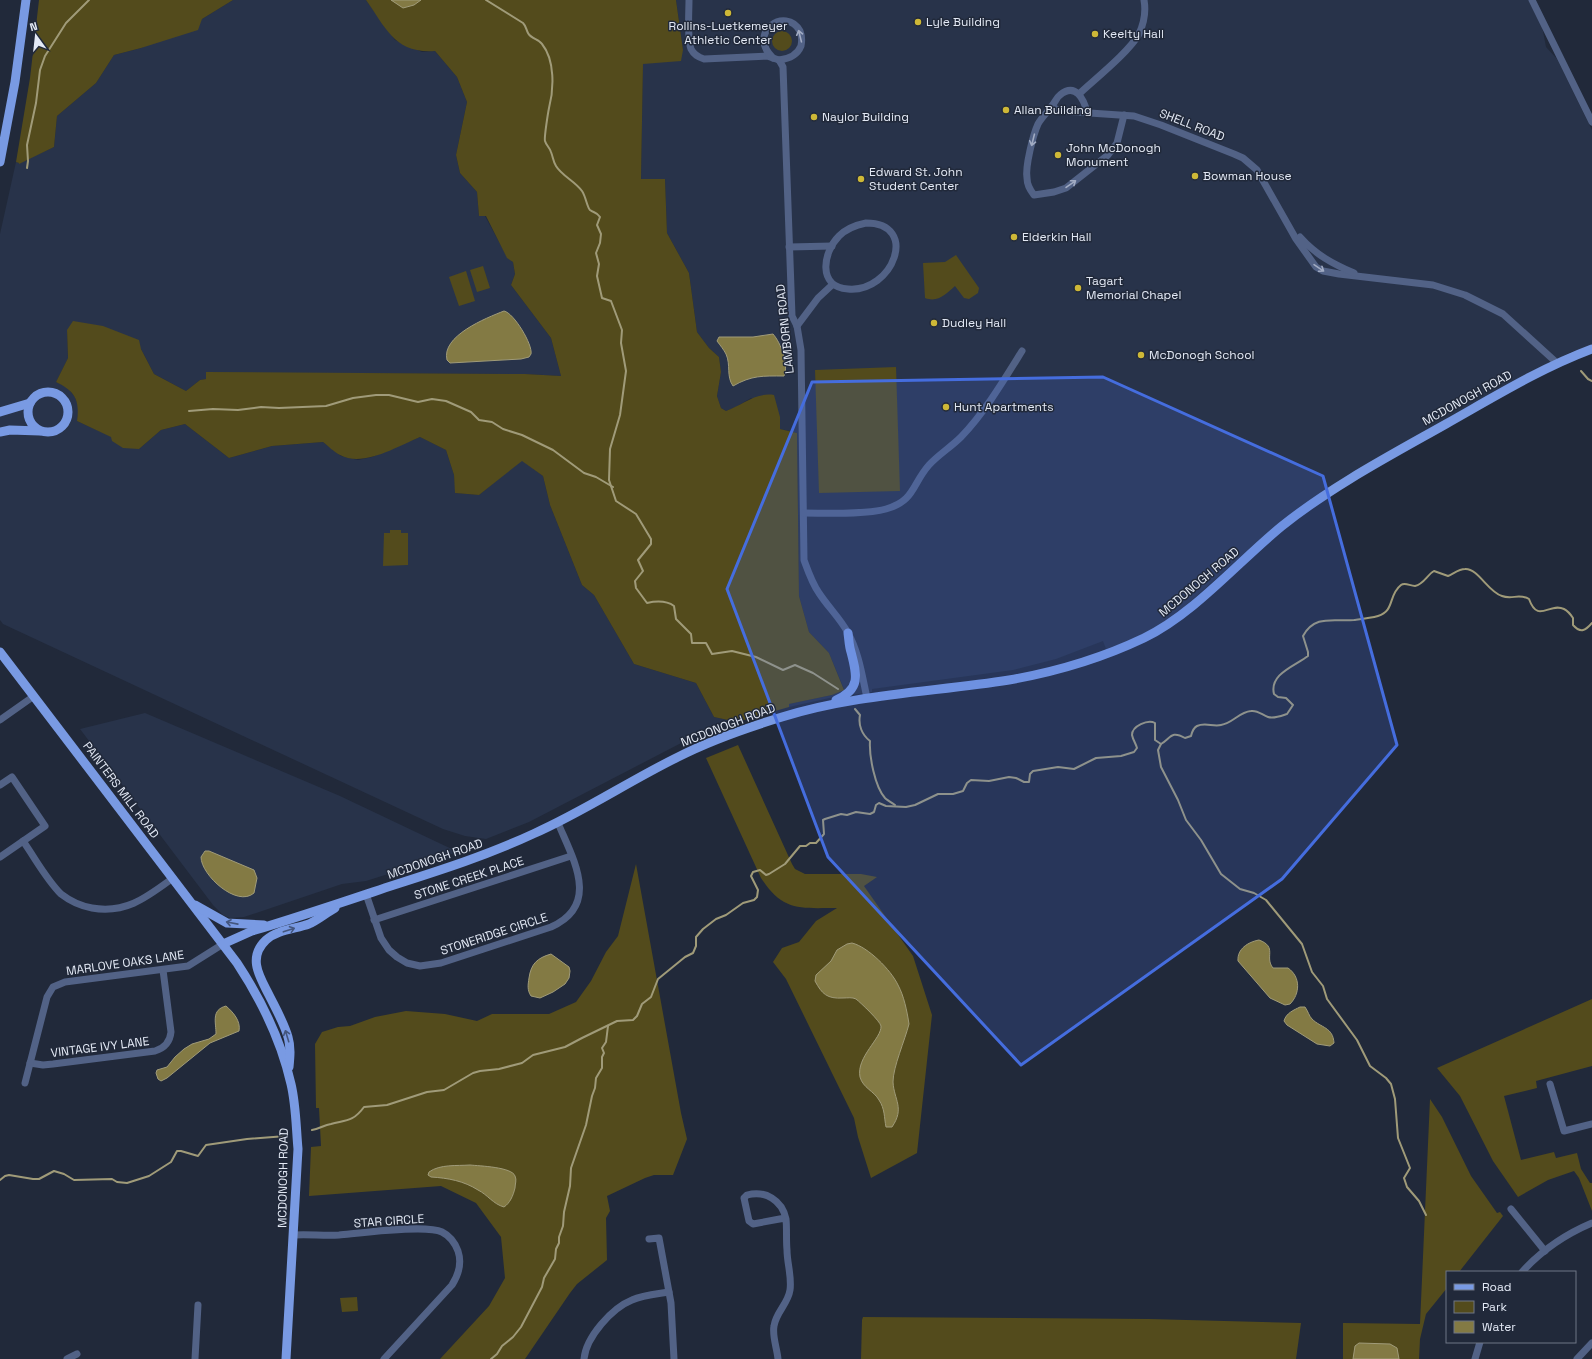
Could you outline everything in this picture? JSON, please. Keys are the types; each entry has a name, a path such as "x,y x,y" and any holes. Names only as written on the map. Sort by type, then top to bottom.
{"main road":[{"path":"19,0 25,10"},
{"path":"0,162 15,82 26,0"},
{"name":"MCDONOGH ROAD","path":"286,1359 298,1149 296,1118 288,1074 279,1042 262,1004 237,964 222,944 246,933 486,854 558,823 648,773 698,748 748,728 823,705 1033,675 1097,657 1140,640 1155,633 1183,613 1282,526 1310,506 1408,445 1557,363 1592,349"},
{"path":"0,412 30,403 37,396 49,392 61,397 67,406 67,417 61,427 51,432 10,430 0,432"},
{"path":"30,403 28,411 30,420 35,428 40,431"},
{"path":"823,705 846,694 855,683 856,669 848,633"},
{"name":"PAINTERS MILL ROAD","path":"0,652 222,944"},
{"path":"288,1074 290,1048 288,1037 275,1006 258,973 256,962 257,956 262,945 272,936 310,923 349,900"},
{"path":"191,902 227,923 271,925"}],"street":[{"path":"689,0 690,46 694,55 704,59 767,56 776,59 794,56 802,44 801,34 796,27 788,22 782,21 775,23 765,32 764,46 776,59"},
{"path":"1079,94 1130,46 1138,34 1145,10 1144,0"},
{"path":"1532,0 1592,122"},
{"name":"LAMBORN ROAD","path":"776,59 783,71 792,316 797,326 801,350 804,560 809,576 819,594 848,633 858,657 867,698"},
{"path":"1087,112 1082,97 1072,91 1066,91 1060,95 1052,107 1044,115 1037,126 1033,138 1026,177 1028,186 1034,195 1054,192 1066,188 1108,155 1117,143 1124,115"},
{"name":"SHELL ROAD","path":"1052,107 1060,111 1124,115 1154,122 1243,158 1257,170 1296,239 1316,267 1323,271 1433,285 1465,295 1502,314 1557,363"},
{"path":"866,223 879,224 886,227 893,235 896,244 896,254 891,266 884,275 862,288 854,290 832,285 828,280 826,270 828,254 839,236 846,230 866,223"},
{"name":"SHELL ROAD","path":"1289,225 1308,247 1317,254 1332,263 1362,276"},
{"path":"789,248 832,246"},
{"path":"797,326 818,298 832,285"},
{"path":"804,513 885,510 899,504 909,496 917,486 923,472 932,462 961,437 979,414 1022,350"},
{"path":"0,720 34,696"},
{"path":"0,785 12,777 45,826 0,857"},
{"name":"STONERIDGE CIRCLE","path":"366,894 381,938 389,950 407,963 420,966 441,963 551,927 561,923 570,916 576,908 579,898 578,878 558,823"},
{"path":"23,841 55,887 71,900 85,907 100,910 112,910 125,907 150,895 172,878"},
{"name":"STONE CREEK PLACE","path":"374,920 571,856"},
{"name":"MARLOVE OAKS LANE","path":"25,1083 47,996 53,987 65,982 188,966 222,944"},
{"name":"VINTAGE IVY LANE","path":"30,1063 42,1065 53,1064 155,1051 163,1048 170,1039 171,1032 163,970"},
{"path":"1550,1084 1564,1131 1592,1124"},
{"path":"778,1359 773,1327 775,1319 784,1305 790,1289 785,1218 780,1205 771,1197 758,1193 747,1195 744,1198 748,1221 752,1224 785,1218"},
{"path":"1511,1209 1545,1251"},
{"path":"1523,1271 1545,1251 1573,1232 1592,1223"},
{"name":"STAR CIRCLE","path":"294,1235 331,1236 425,1228 442,1232 454,1242 460,1263 458,1277 384,1359"},
{"path":"650,1239 659,1238 673,1317 674,1359"},
{"path":"584,1359 587,1345 592,1337 616,1309 632,1300 669,1292"},
{"path":"195,1359 198,1305"},
{"path":"1475,1359 1480,1343"},
{"path":"1577,1359 1592,1343"},
{"path":"67,1359 77,1354"}],"highlighted area":[{"path":"1103,377 1323,476 1397,745 1282,879 1021,1065 828,857 727,589 812,382"}],"shaded area":[{"path":"233,0 366,0 395,40 422,52 435,51 457,77 467,102 456,155 460,173 477,192 479,216 485,216 507,257 513,262 515,274 511,285 551,338 561,376 525,374 206,373 206,379 200,380 186,391 154,374 141,349 67,330 68,358 56,382 67,387 75,397 79,408 77,421 139,449 161,430 185,424 229,458 272,446 323,442 341,456 358,460 372,457 420,437 446,450 454,475 456,493 479,495 522,460 543,476 550,505 582,585 594,595 634,664 696,683 714,717 737,722 727,723 685,741 529,822 486,839 465,836 443,829 3,624 0,620 0,234 16,162 19,163 54,147 57,116 96,83 114,55 141,48 202,19"},
{"name":"McDonogh School","path":"676,0 1529,0 1542,26 1546,47 1557,59 1592,130 1592,345 1571,352 1540,368 1264,536 1183,608 1155,628 1124,643 1106,649 1103,641 1056,659 1013,670 872,689 872,692 834,697 789,707 788,704 832,695 844,689 829,653 809,632 799,596 797,433 780,429 779,417 751,398 726,411 721,408 717,396 721,372 719,357 709,348 697,332 689,273 667,233 665,179 641,179 643,64 683,50"},
{"path":"145,713 340,796 458,852 366,881 342,884 244,917 230,918 223,915 213,905 80,729"}],"green space":[{"path":"39,0 233,0 202,19 198,30 114,55 96,83 57,116 54,147 19,164 16,162 30,78"},
{"path":"366,0 676,0 683,50 681,61 643,64 641,179 665,179 667,233 689,273 697,332 709,348 719,357 721,372 717,396 721,408 726,411 761,395 774,395 780,417 780,429 797,433 799,596 809,632 829,653 844,690 832,695 789,704 789,707 737,722 714,717 696,683 634,664 594,595 582,585 550,505 543,476 522,461 479,495 455,493 454,475 446,450 420,437 380,454 359,459 340,455 323,442 272,446 229,458 185,424 161,430 139,449 123,448 112,441 111,437 77,421 78,407 75,397 68,389 56,382 68,358 67,330 73,321 103,326 139,340 141,349 154,374 186,391 200,380 206,379 206,372 525,374 561,376 551,338 511,285 515,274 513,262 507,258 486,216 479,216 477,192 460,173 456,155 467,102 457,77 435,51 421,51 401,44 386,29"},
{"path":"782,31 789,34 792,41 789,48 782,51 775,48 772,41 775,34"},
{"path":"956,255 979,288 978,293 969,299 964,298 955,286 938,299 925,298 923,263 945,262"},
{"path":"483,266 490,288 477,292 470,270"},
{"path":"466,271 475,301 459,306 449,277"},
{"path":"896,367 900,491 819,493 815,370"},
{"path":"390,530 401,530 401,533 408,533 408,565 383,566 384,533 390,533"},
{"path":"738,745 795,869 805,874 861,874 877,877 864,886 913,956 932,1015 917,1153 871,1178 858,1137 854,1118 786,979 773,962 782,948 799,942 816,921 837,908 793,906 777,897 761,878 706,758"},
{"path":"636,864 687,1139 673,1175 654,1175 607,1196 610,1211 606,1218 607,1260 577,1284 525,1359 440,1359 489,1306 505,1278 501,1237 476,1203 441,1186 309,1196 311,1147 321,1146 319,1108 316,1108 315,1044 322,1032 338,1027 350,1026 375,1017 406,1011 445,1014 477,1021 492,1014 549,1014 576,1002 591,981 606,952 618,936"},
{"path":"1592,999 1592,1066 1536,1081 1537,1088 1504,1096 1521,1160 1554,1152 1556,1158 1577,1153 1581,1169 1590,1183 1592,1183 1592,1211 1579,1178 1574,1171 1548,1180 1518,1197 1493,1161 1460,1096 1437,1068"},
{"path":"1430,1099 1442,1117 1471,1176 1497,1213 1500,1212 1503,1216 1460,1271 1446,1271 1446,1289 1426,1314 1420,1339 1419,1359 1343,1359 1343,1323 1420,1324"},
{"path":"357,1297 358,1311 342,1312 340,1298"},
{"path":"863,1317 1149,1319 1301,1323 1296,1359 861,1359"}],"water":[{"path":"391,0 421,0 414,5 403,8"},
{"path":"504,311 513,317 526,337 531,350 529,357 521,359 450,363 447,360 447,351 451,343 466,329"},
{"path":"773,334 779,343 785,360 786,366 784,376 764,376 752,378 733,386 730,378 726,354 717,341 719,337 753,337"},
{"path":"205,851 209,851 254,870 257,878 254,893 247,896 239,896 230,893 221,887 213,880 203,864 201,857"},
{"path":"1259,940 1268,946 1273,968 1288,968 1295,976 1298,986 1296,995 1290,1004 1285,1005 1270,998 1238,961 1239,953 1247,944"},
{"path":"852,943 865,949 885,966 895,979 904,999 909,1024 897,1061 893,1082 898,1104 898,1114 892,1127 886,1127 881,1103 861,1081 860,1077 862,1062 878,1036 881,1026 880,1024 856,999 833,998 826,995 815,981 816,975 831,961 837,950 847,944"},
{"path":"551,954 569,967 569,978 565,984 553,992 540,998 531,996 528,985 531,969 533,965 542,957"},
{"path":"226,1006 238,1020 239,1031 210,1043 167,1078 161,1081 158,1079 156,1073 157,1070 167,1067 184,1049 192,1044 209,1039 216,1034 216,1013 218,1010"},
{"path":"1300,1007 1305,1007 1315,1022 1329,1031 1334,1043 1330,1046 1317,1044 1287,1025 1284,1021 1286,1016 1290,1012"},
{"path":"470,1165 502,1169 513,1173 516,1179 515,1188 511,1199 504,1207 467,1184 450,1179 431,1177 428,1175 433,1169 449,1166"},
{"path":"1359,1343 1390,1344 1397,1348 1399,1359 1353,1359 1355,1346"}],"waterway":[{"path":"27,168 27,145 36,103 40,70 45,56 66,23 89,0"},
{"path":"486,0 523,23 529,35 541,42 546,51 551,66 552,92 548,111 545,141 559,170 579,187 589,209 598,214 600,217 597,225 601,234 600,243 596,253 599,264 597,276 602,298 611,301 622,330 621,343 626,371 620,415 610,449 609,480 616,501 636,514 651,539 651,544 638,560 643,571 635,581 636,588 647,603 661,602 674,606 676,619 691,634 692,643 706,643 712,654 732,651 756,657 783,670 795,665 813,673 838,689"},
{"path":"1581,371 1588,379 1592,381"},
{"path":"189,411 213,409 238,410 261,407 279,408 326,406 353,398 376,395 389,395 418,402 432,399 446,401 471,412 479,420 492,422 503,429 522,435 553,450 584,473 596,477 613,487"},
{"path":"312,1130 349,1120 364,1107 387,1105 427,1092 444,1090 473,1073 499,1069 522,1063 533,1055 565,1047 617,1021 633,1020 637,1016 642,1004 651,997 658,979 685,957 693,953 696,946 696,937 703,929 716,919 726,915 743,903 754,900 757,897 758,890 751,876 753,872 760,870 766,875 769,874 785,864 800,846 816,843 824,834 823,820 825,819 841,814 847,815 856,812 870,814 874,812 876,805 879,803 886,806 906,807 915,805 938,794 953,794 963,791 967,783 971,780 989,781 1009,777 1016,778 1024,782 1029,782 1030,774 1033,771 1058,767 1074,769 1096,758 1121,756 1134,752 1137,748 1132,737 1133,732 1137,726 1148,722 1155,723 1155,740 1161,744 1174,735 1185,738 1191,736 1192,732 1197,726 1203,724 1225,724 1243,713 1251,711 1256,711 1273,718 1287,714 1293,705 1286,698 1278,697 1274,694 1273,687 1275,681 1284,671 1308,656 1303,636 1313,624 1326,620 1360,619 1375,617 1383,614 1389,607 1394,593 1401,585 1418,585 1434,571 1448,576 1461,570 1470,570 1479,576 1497,594 1506,597 1525,597 1529,599 1532,606 1536,610 1540,611 1553,608 1564,609 1573,618 1573,625 1581,630 1588,628 1592,623"},
{"path":"855,709 860,715 861,730 870,741 872,763 878,787 885,798 895,805"},
{"path":"1161,744 1158,750 1161,767 1178,800 1186,820 1201,840 1221,874 1240,889 1254,893 1266,900 1302,944 1312,972 1323,986 1327,999 1357,1040 1370,1066 1386,1078 1391,1084 1395,1099 1398,1138 1410,1168 1404,1178 1407,1187 1419,1201 1426,1215"},
{"path":"491,1359 521,1327 542,1287 544,1278 555,1259 556,1249 563,1226 564,1212 570,1186 571,1168 586,1125 596,1078 602,1068 602,1057 604,1053 602,1048 606,1042 608,1026"},
{"path":"0,1180 9,1175 39,1179 54,1171 64,1174 74,1180 112,1179 117,1182 127,1183 149,1176 171,1162 177,1151 198,1156 206,1145 247,1139 286,1136"}],"place":[{"name":"Rollins-Luetkemeyer Athletic Center","path":"728,13"},
{"name":"Lyle Building","path":"918,22"},
{"name":"Keelty Hall","path":"1095,34"},
{"name":"Allan Building","path":"1006,110"},
{"name":"Naylor Building","path":"814,117"},
{"name":"John McDonogh Monument","path":"1058,155"},
{"name":"Bowman House","path":"1195,176"},
{"name":"Edward St. John Student Center","path":"861,179"},
{"name":"Elderkin Hall","path":"1014,237"},
{"name":"Tagart Memorial Chapel","path":"1078,288"},
{"name":"Dudley Hall","path":"934,323"},
{"name":"McDonogh School","path":"1141,355"},
{"name":"Hunt Apartments","path":"946,407"}]}
